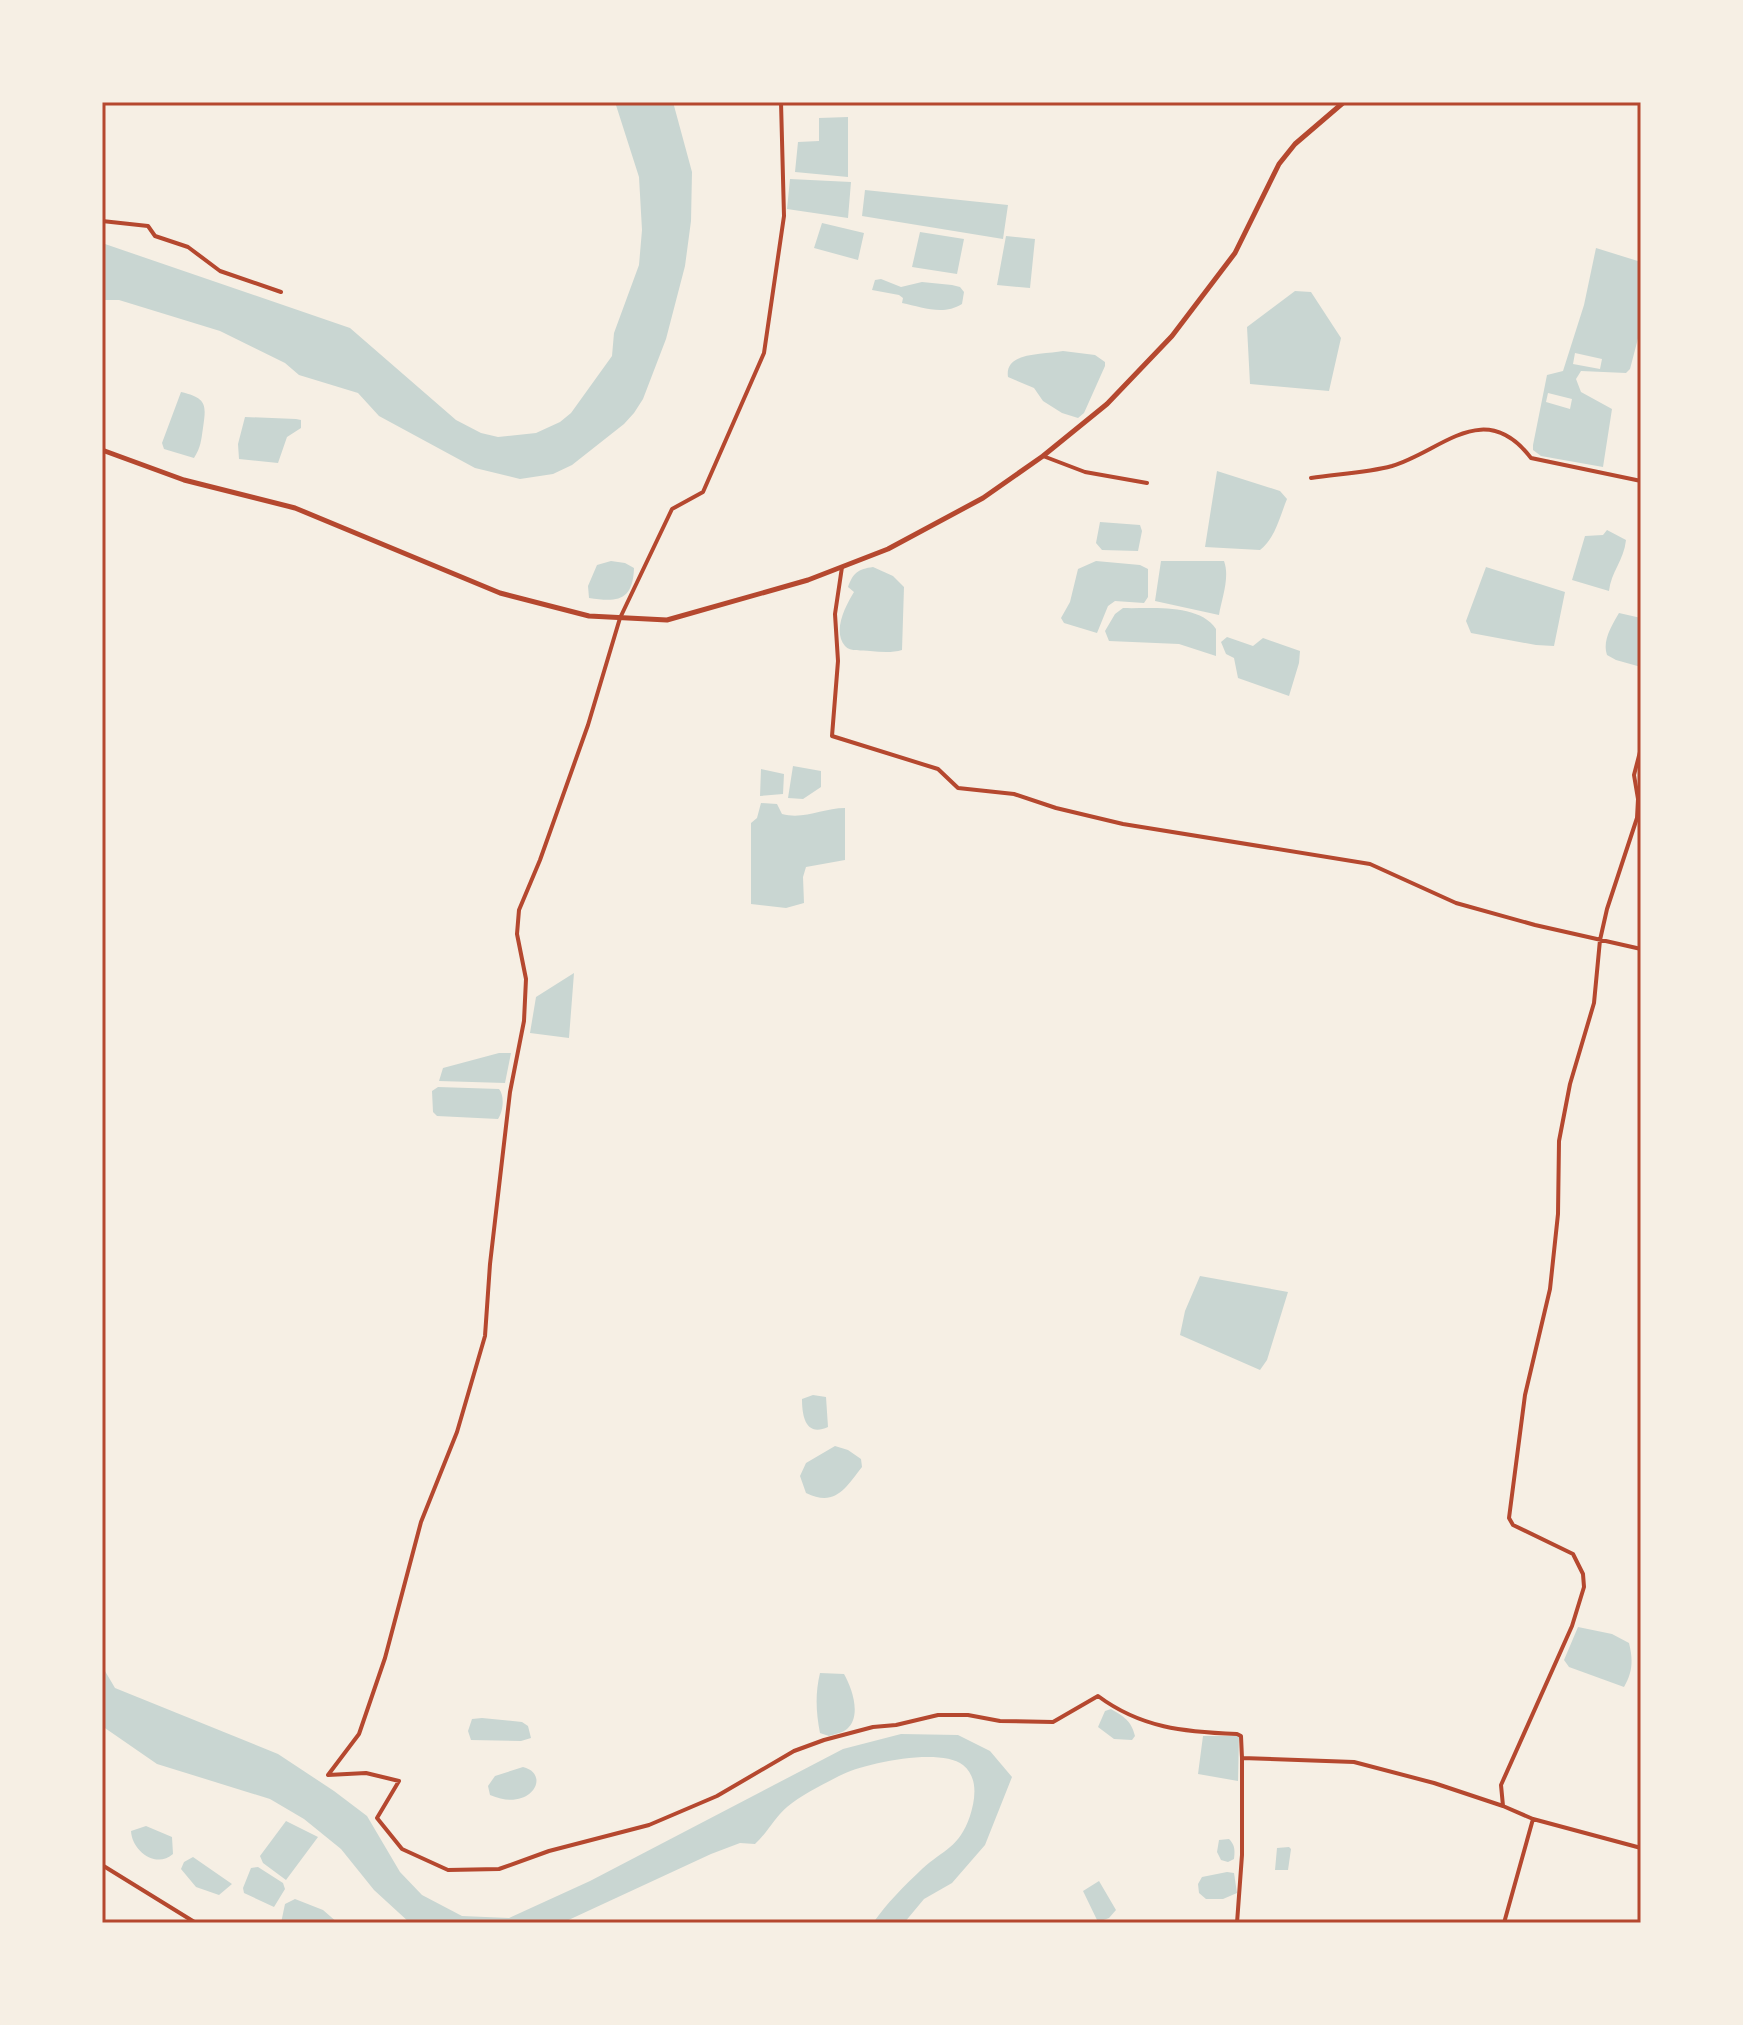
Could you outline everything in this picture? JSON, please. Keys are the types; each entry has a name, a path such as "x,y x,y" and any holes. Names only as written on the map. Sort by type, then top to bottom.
{"street":[{"path":"781,102 784,216 764,353 703,492 672,509 620,618 588,725 519,910 517,934 526,979 524,1021 510,1092 485,1336 457,1432 421,1522 385,1658 359,1734 328,1775 366,1773 399,1781 377,1818 402,1849 448,1870 499,1869 549,1851 649,1825 717,1796 794,1751 824,1740 938,1715 1053,1722 1098,1696 1119,1711 1159,1727 1241,1736 1242,1855 1237,1923"},
{"path":"102,450 184,480 295,508 500,593 589,616 667,620 808,580 888,549 983,498 1043,456 1107,404 1172,336 1235,253 1279,164 1295,144 1344,102"},
{"path":"102,221 148,226 155,236 188,247 220,271 281,292"},
{"path":"1311,478 1393,465 1448,438 1481,429 1505,435 1521,445 1531,458 1641,481"},
{"path":"1043,456 1085,472 1147,483"},
{"path":"842,567 835,614 838,661 832,736 938,769 958,788 1014,794 1123,824 1370,864 1456,903 1641,949"},
{"path":"1503,1806 1501,1785 1572,1626 1584,1587 1583,1574 1573,1554 1513,1525 1509,1518 1525,1395 1550,1289 1558,1214 1559,1141 1570,1084 1594,1003 1600,940 1607,909 1637,818 1634,775 1641,748"},
{"path":"1242,1758 1354,1762 1434,1783 1533,1819 1641,1848"},
{"path":"1504,1923 1533,1819"},
{"path":"102,1865 196,1923"}],"shaded area":[{"path":"615,102 673,102 692,172 691,221 685,266 666,339 643,399 624,424 572,465 553,474 520,479 475,468 379,416 358,393 299,375 285,363 220,331 119,300 102,300 102,244 105,244 350,328 456,420 481,433 498,437 536,433 571,413 612,356 614,333 639,265 642,230 639,177"},
{"path":"848,117 848,177 795,172 798,142 819,141 819,118"},
{"path":"790,179 851,182 848,218 787,209"},
{"path":"865,190 1008,205 1003,239 862,216"},
{"path":"822,223 864,233 858,260 814,248"},
{"path":"920,232 964,239 957,274 912,267"},
{"path":"1006,236 1035,239 1030,288 997,285"},
{"path":"1596,248 1641,262 1641,327 1630,369 1626,373 1581,371 1576,379 1581,392 1612,409 1603,467 1541,456 1533,450 1547,375 1563,371 1584,305","holes":["1575,353 1602,359 1600,369 1573,364","1548,393 1572,399 1570,409 1546,402"]},
{"path":"881,279 901,287 922,282 960,287 964,292 962,304 940,310 902,303 903,298 899,295 872,290 875,280"},
{"path":"1295,291 1311,292 1341,338 1329,391 1250,384 1247,327"},
{"path":"1063,351 1095,355 1105,362 1084,413 1078,418 1062,413 1043,401 1034,388 1008,377 1008,369 1019,358"},
{"path":"181,392 201,400 204,409 201,440 194,458 164,449 162,443"},
{"path":"245,417 296,419 301,420 301,428 287,437 278,463 239,459 238,444"},
{"path":"1217,471 1280,491 1287,499 1273,534 1260,550 1205,547"},
{"path":"1100,522 1140,525 1142,531 1138,551 1102,550 1096,543"},
{"path":"1607,530 1626,540 1609,591 1572,580 1585,536 1603,535"},
{"path":"611,561 634,568 630,588 615,599 589,598 588,586 597,565"},
{"path":"1096,561 1140,565 1148,569 1148,597 1144,603 1115,601 1108,606 1097,633 1064,623 1061,618 1070,602 1078,569"},
{"path":"1161,561 1224,561 1226,581 1219,615 1155,601"},
{"path":"873,567 893,576 904,587 902,650 853,650 841,640 842,618 854,592 848,587 850,582 857,572"},
{"path":"1486,567 1565,592 1554,646 1471,633 1466,621"},
{"path":"1123,608 1173,609 1198,615 1216,629 1216,656 1179,644 1109,641 1105,631 1115,614"},
{"path":"1619,613 1641,618 1641,667 1607,655 1607,639"},
{"path":"1227,637 1253,646 1263,638 1300,651 1289,696 1238,678 1234,658 1226,654 1221,642"},
{"path":"793,766 821,771 821,787 803,799 788,798"},
{"path":"761,769 784,774 783,794 760,796"},
{"path":"761,803 777,804 782,814 790,815 845,808 845,860 806,867 803,877 804,903 786,908 751,904 751,823 757,818"},
{"path":"574,973 569,1038 530,1033 536,997"},
{"path":"499,1053 511,1053 505,1083 439,1081 443,1068"},
{"path":"438,1087 499,1089 503,1100 500,1116 498,1119 437,1116 433,1112 432,1091"},
{"path":"1200,1276 1288,1292 1267,1360 1260,1370 1180,1335 1185,1311"},
{"path":"813,1395 826,1397 828,1427 815,1429 807,1424 802,1399"},
{"path":"835,1446 861,1459 862,1467 844,1489 832,1497 816,1497 806,1493 800,1476 806,1463"},
{"path":"1578,1627 1612,1634 1629,1643 1631,1665 1624,1687 1569,1667 1564,1660"},
{"path":"102,1666 115,1688 278,1754 334,1791 367,1816 400,1872 422,1895 462,1916 509,1918 590,1881 843,1749 901,1734 958,1735 990,1751 1012,1777 985,1845 952,1883 924,1899 904,1923 873,1923 922,1869 956,1842 970,1816 974,1796 972,1776 963,1765 952,1760 937,1757 901,1759 850,1771 793,1803 755,1844 740,1843 711,1854 562,1923 410,1923 374,1890 341,1849 304,1819 270,1799 157,1764 102,1726"},
{"path":"820,1673 844,1674 854,1702 852,1723 845,1730 829,1736 820,1733 817,1696"},
{"path":"1111,1709 1129,1723 1135,1736 1132,1740 1114,1739 1098,1727 1105,1711"},
{"path":"472,1719 522,1722 528,1726 531,1738 521,1741 471,1740 468,1731"},
{"path":"1203,1736 1239,1736 1238,1781 1198,1774"},
{"path":"523,1767 536,1777 533,1790 526,1796 504,1799 490,1795 488,1786 495,1776"},
{"path":"286,1821 318,1837 286,1880 263,1863 260,1856"},
{"path":"146,1826 172,1837 173,1854 159,1860 140,1851 131,1831"},
{"path":"1229,1839 1234,1859 1228,1862 1221,1860 1217,1852 1219,1840"},
{"path":"1289,1847 1288,1870 1275,1870 1277,1848"},
{"path":"193,1857 232,1884 219,1895 196,1887 181,1869 184,1862"},
{"path":"258,1867 283,1883 285,1889 274,1907 244,1893 251,1868"},
{"path":"1234,1873 1237,1893 1223,1899 1206,1899 1199,1893 1198,1884 1202,1877"},
{"path":"1099,1881 1116,1910 1109,1918 1098,1922 1083,1891"},
{"path":"295,1899 323,1910 338,1923 281,1923 285,1904"}]}
